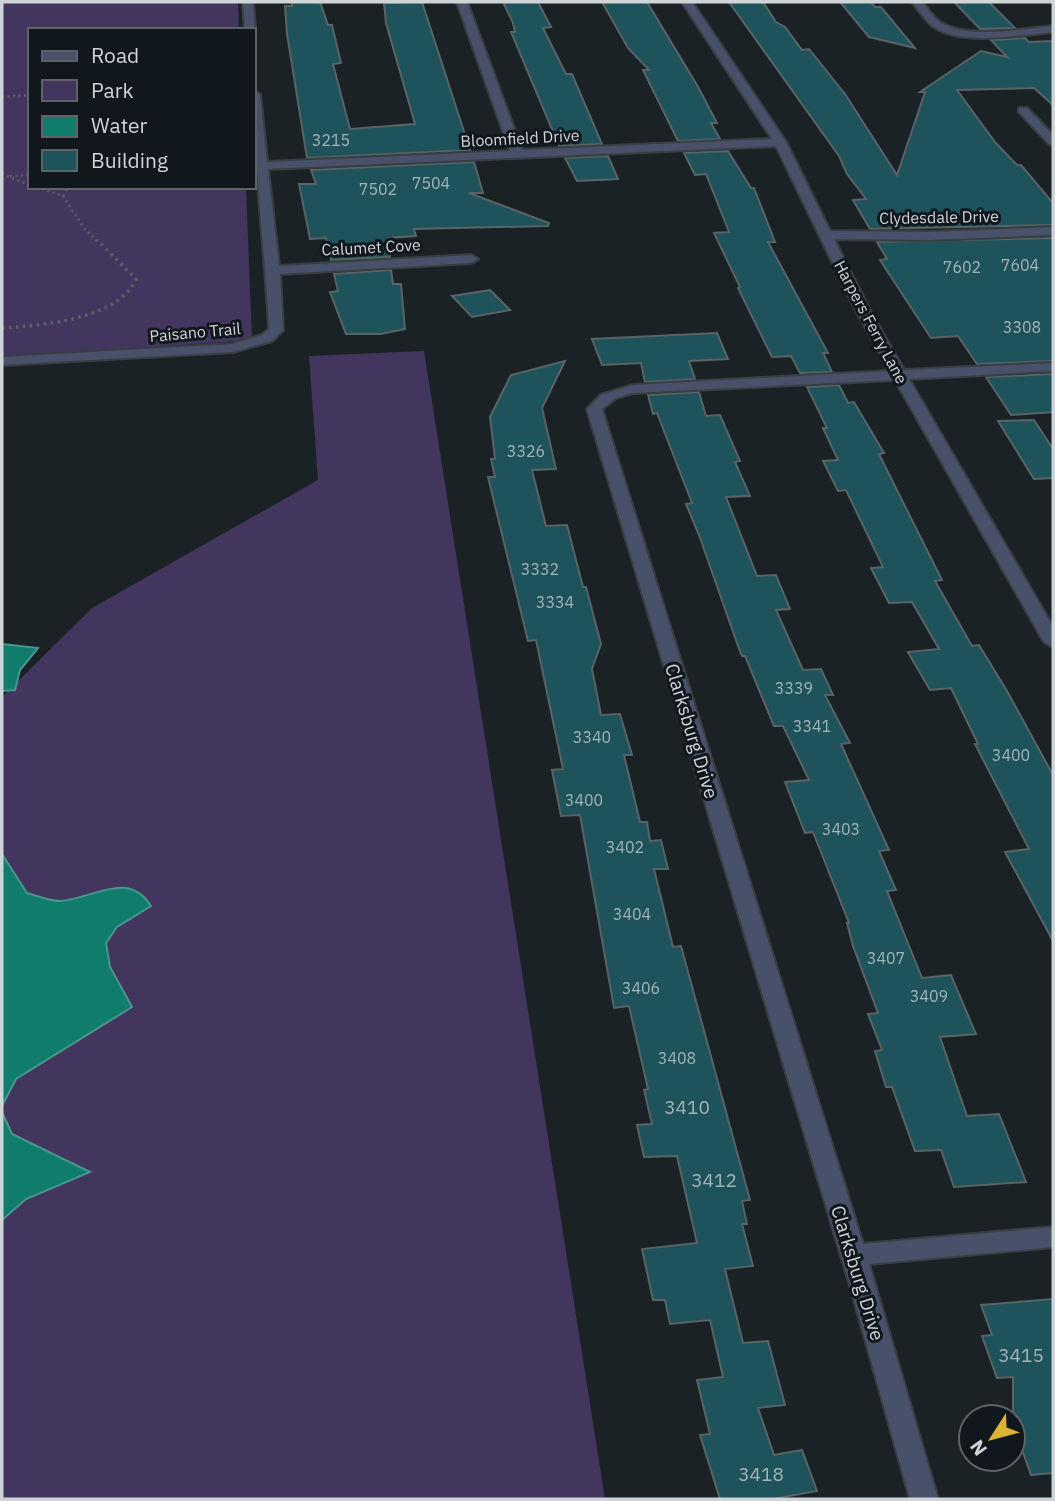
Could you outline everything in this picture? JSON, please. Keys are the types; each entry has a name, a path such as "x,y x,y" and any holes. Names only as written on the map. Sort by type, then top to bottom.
{"street":[{"path":"248,2 250,28"},
{"path":"462,2 517,155"},
{"name":"Harpers Ferry Lane","path":"687,2 780,142 898,375 1053,642"},
{"path":"917,2 933,21 950,30 975,33 1053,29"},
{"path":"1023,110 1053,142"},
{"name":"Paisano Trail","path":"2,361 186,352 253,344 267,338 276,330 273,270 256,115"},
{"name":"Bloomfield Drive","path":"261,166 780,142"},
{"name":"Clydesdale Drive","path":"826,235 930,236 1053,231"},
{"name":"Calumet Cove","path":"273,270 471,259"},
{"name":"Clarksburg Drive","path":"924,1499 853,1255 594,409 608,397 634,389 1053,367"},
{"path":"853,1255 1053,1237"}],"path":[{"path":"2,97 28,95"},
{"path":"3,175 28,175"},
{"path":"3,175 28,184"},
{"path":"2,328 64,320 105,307 130,292 136,279 84,228 63,196 43,189"},
{"path":"63,196 67,189"}],"green space":[{"path":"2,2 238,2 239,28 28,28 28,189 246,189 252,340 2,358"},
{"path":"424,351 605,1499 2,1499 2,697 92,608 318,480 309,356"}],"water":[{"path":"2,644 38,648 20,670 15,690 2,691"},
{"path":"2,854 27,893 60,901 109,889 132,889 142,895 151,906 117,927 106,943 110,967 132,1007 16,1079 2,1106"},
{"path":"2,1112 12,1134 90,1172 26,1199 2,1220"}],"building":[{"path":"292,2 320,2 328,25 332,25 341,63 333,64 350,129 415,124 386,23 384,3 422,2 470,150 307,158 287,34 285,6 292,6"},
{"path":"503,2 538,2 551,27 543,28 566,74 572,74 602,144 559,146 511,32 515,32 513,23"},
{"path":"602,2 647,2 697,85 717,123 711,123 720,139 678,141 643,70 649,70 628,48"},
{"path":"729,2 763,2 776,22 785,27 802,50 809,49 845,94 897,175 925,92 920,92 981,51 1007,57 991,40 1025,38 1029,42 1053,41 1053,105 1034,88 957,90 995,142 1017,165 1021,165 1053,203 1053,225 870,229 853,200 866,199 847,174 839,156"},
{"path":"840,2 871,2 875,7 881,7 915,48 869,37"},
{"path":"954,2 989,2 1015,28 980,29"},
{"path":"728,151 751,188 754,188 775,242 768,242 828,353 823,353 832,372 800,373 791,356 772,357 738,288 740,287 714,233 729,232 706,174 695,175 684,153"},
{"path":"608,156 618,179 577,181 565,158"},
{"path":"474,162 483,193 469,193 549,223 548,226 414,229 416,236 388,238 390,257 331,260 326,238 310,239 299,184 316,184 311,170"},
{"path":"1053,238 1053,361 977,364 958,336 931,338 880,260 887,259 877,242"},
{"path":"391,270 393,284 401,284 405,329 381,334 346,334 330,292 338,291 334,274"},
{"path":"490,290 510,310 472,317 452,296"},
{"path":"717,333 728,359 689,361 695,379 645,382 641,363 602,365 592,339"},
{"path":"565,361 542,408 556,469 532,470 546,526 567,525 583,587 586,587 601,644 592,669 601,715 620,714 632,755 624,755 640,822 647,822 650,841 661,840 668,869 654,869 673,947 681,946 750,1200 742,1201 747,1224 742,1224 753,1266 725,1269 743,1343 768,1341 785,1405 758,1408 774,1455 802,1450 817,1491 773,1499 720,1499 700,1435 710,1434 697,1380 723,1377 710,1320 670,1324 665,1300 653,1300 642,1249 697,1243 677,1156 644,1157 637,1125 652,1124 644,1090 648,1089 629,1006 614,1008 580,815 561,816 552,770 563,769 536,640 528,641 488,477 495,477 491,459 495,459 490,417 511,375"},
{"path":"1053,374 1053,412 1011,415 986,377"},
{"path":"839,385 848,403 854,402 884,453 879,454 942,580 935,581 972,646 979,645 1007,691 1053,775 1053,941 1005,852 1029,849 975,744 978,744 951,688 930,690 908,652 939,649 912,602 889,603 871,568 883,567 846,490 838,491 823,461 838,460 823,428 827,428 807,387"},
{"path":"699,392 706,416 720,415 740,461 735,462 750,496 726,497 757,576 776,575 790,609 776,610 803,670 821,669 833,695 825,695 850,743 841,744 889,850 879,851 896,890 887,891 922,978 951,975 976,1034 940,1037 967,1116 999,1114 1026,1182 954,1187 941,1150 915,1151 892,1087 886,1087 875,1051 882,1050 868,1014 878,1013 853,946 849,923 813,832 805,833 785,782 809,780 783,726 774,726 745,656 742,656 686,504 692,503 657,413 653,414 648,395"},
{"path":"1034,420 1053,449 1053,478 1034,479 998,421"},
{"path":"1053,1299 1053,1473 1031,1475 1027,1464 1027,1403 1013,1403 1013,1377 997,1378 982,1336 992,1335 981,1305"}]}
